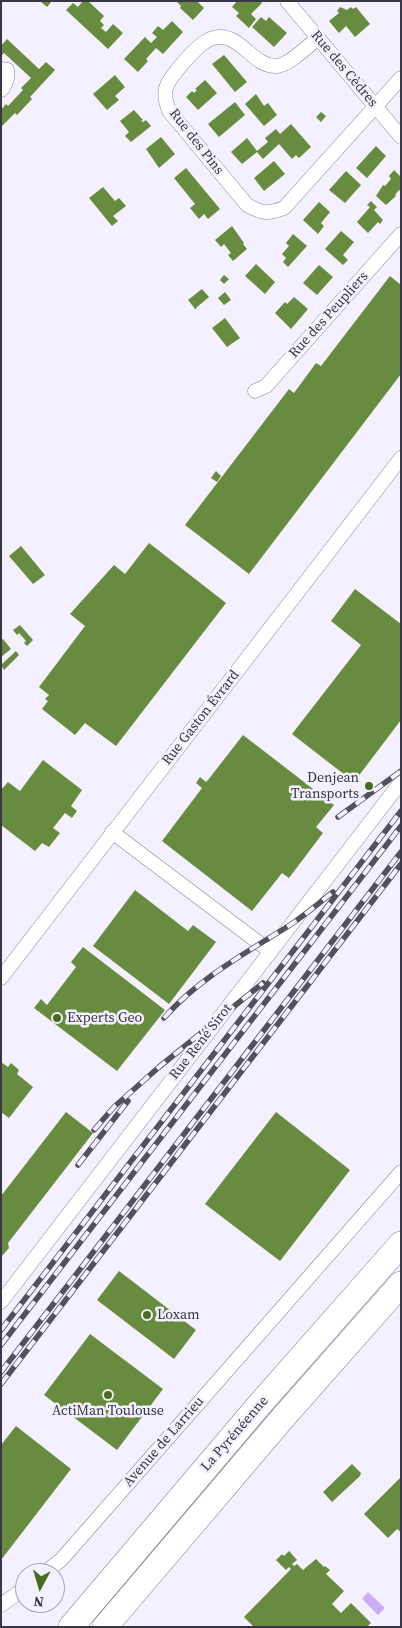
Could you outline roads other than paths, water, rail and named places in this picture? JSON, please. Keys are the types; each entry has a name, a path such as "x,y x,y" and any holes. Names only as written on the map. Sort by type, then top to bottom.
{"highway":[{"name":"La Pyrénéenne","path":"71,1627 254,1412 401,1244"},
{"name":"La Pyrénéenne","path":"104,1627 274,1428 401,1284"}],"street":[{"name":"Rue des Cèdres","path":"288,1 401,137"},
{"name":"Rue des Pins","path":"318,38 286,64 279,66 270,66 261,62 230,39 221,37 211,38 202,44 169,79 165,90 165,100 169,111 247,205 258,211 270,213 284,208 401,78"},
{"path":"1,69 7,70 8,77 5,86 1,90"},
{"name":"Rue des Peupliers","path":"255,391 266,386 401,234"},
{"name":"Rue Gaston Évrard","path":"1,978 401,458"},
{"name":"Rue René Sirot","path":"1,1302 401,782"},
{"path":"112,832 271,952"},
{"name":"Avenue de Larrieu","path":"58,1563 401,1172"},
{"path":"1,1606 15,1596"}],"railway":[{"path":"338,817 401,771"},
{"path":"1,1330 401,811"},
{"path":"1,1345 401,826"},
{"path":"1,1372 401,852"},
{"path":"1,1384 401,864"},
{"path":"164,1018 208,978 296,921 333,892"},
{"path":"94,1130 114,1107 159,1067 263,983"},
{"path":"78,1165 128,1101"}],"place":[{"name":"Denjean Transports","path":"369,786"},
{"name":"Experts Geo","path":"57,1018"},
{"name":"Loxam","path":"147,1315"},
{"name":"ActiMan Toulouse","path":"108,1395"}]}
